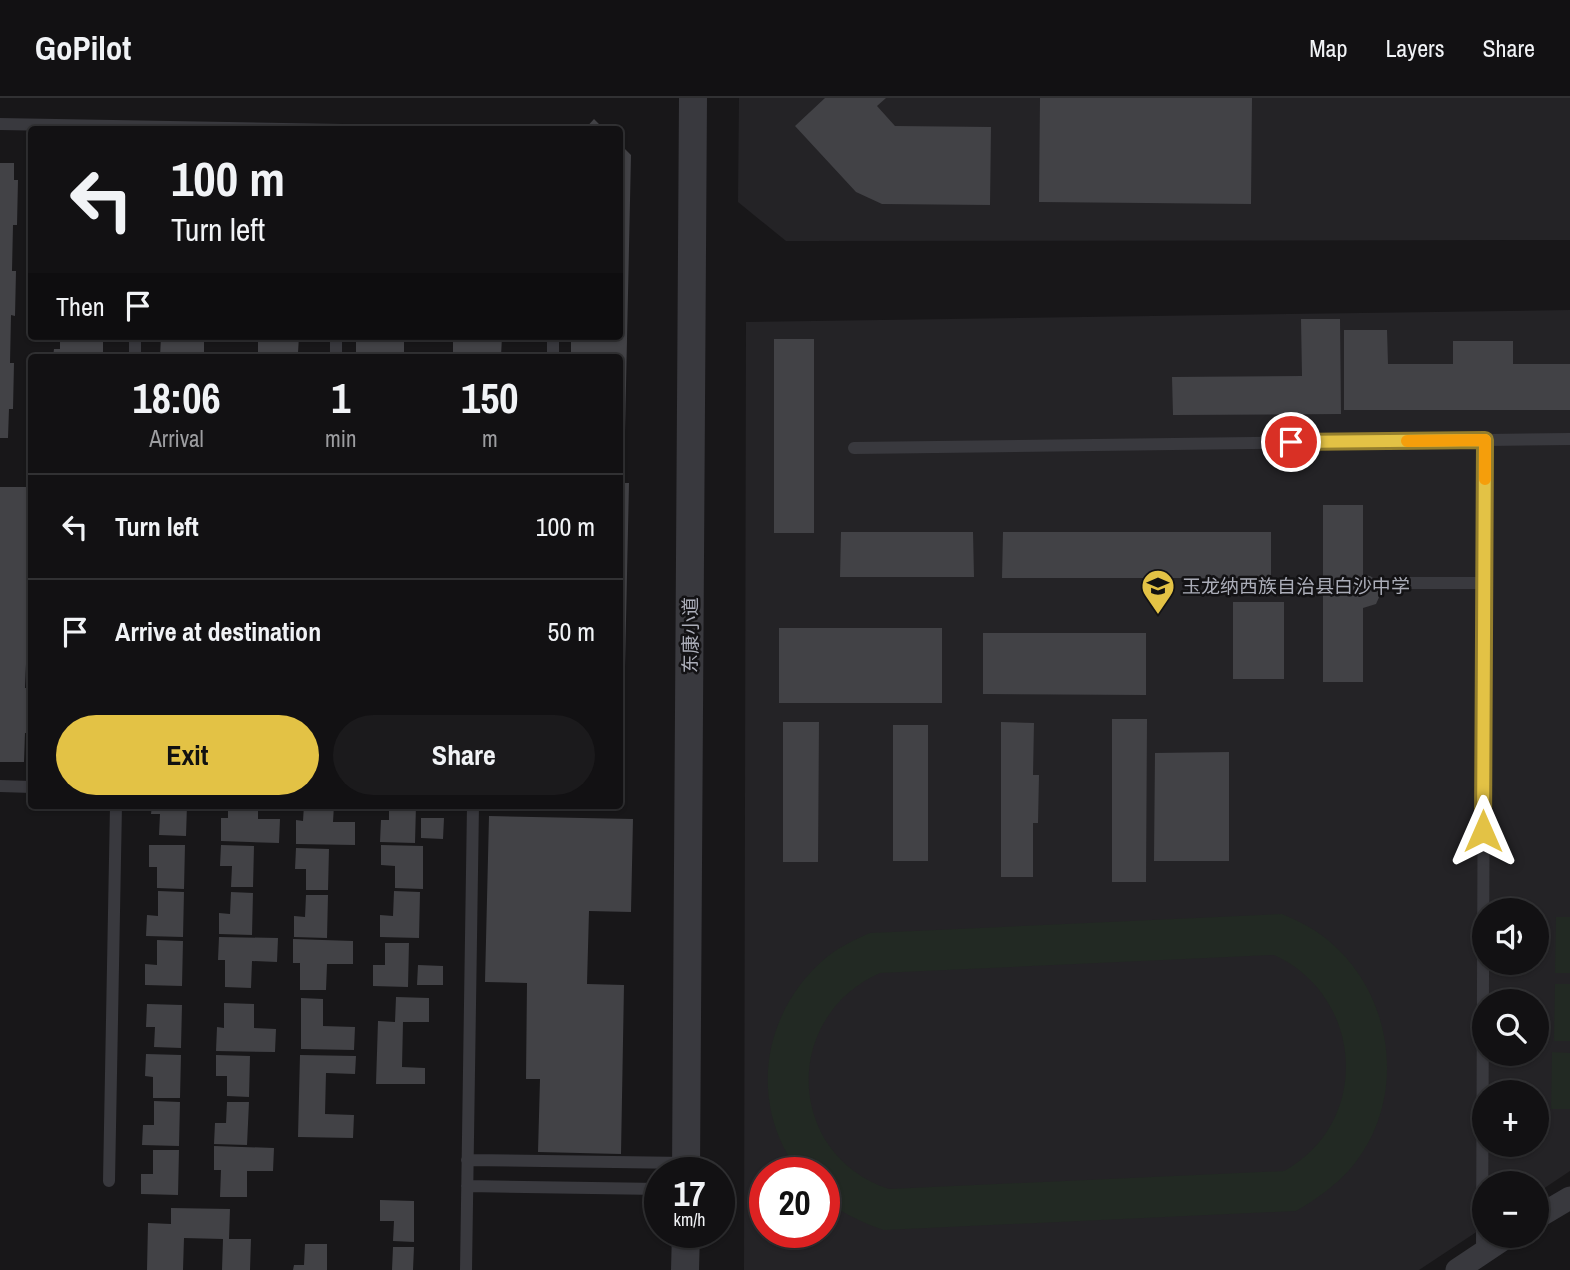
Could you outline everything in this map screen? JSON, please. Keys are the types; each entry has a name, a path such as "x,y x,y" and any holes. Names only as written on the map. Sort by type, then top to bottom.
{"street":[{"name":"东康小道","path":"686,1157 693,98"},
{"path":"1549,1210 1570,1198"},
{"path":"685,1248 685,1270"},
{"path":"1457,1270 1488,1248"}],"lane":[{"path":"0,124 69,126"},
{"path":"854,448 1570,439"},
{"path":"1482,1252 1485,440"},
{"path":"1399,583 1484,583"},
{"path":"0,786 28,787"},
{"path":"109,1181 116,809"},
{"path":"466,1270 473,809"},
{"path":"467,1160 644,1166"},
{"path":"467,1186 644,1189"}],"shaded area":[{"path":"739,98 1570,98 1570,240 786,241 738,202"},
{"name":"玉龙纳西族自治县白沙中学","path":"1570,310 1570,1171 1549,1185 1549,1171 1472,1171 1472,1235 1419,1270 744,1270 746,322"},
{"path":"1282,914 1329,941 1351,964 1368,990 1380,1019 1386,1050 1386,1081 1381,1112 1369,1141 1351,1168 1325,1192 1296,1211 884,1230 840,1210 840,1157 790,1157 772,1117 768,1088 769,1058 776,1030 788,1003 806,978 828,956 870,933","holes":["1274,955 1304,974 1326,999 1340,1029 1346,1060 1343,1092 1332,1123 1313,1150 1284,1171 889,1189 855,1172 830,1147 815,1117 809,1085 812,1052 825,1021 848,994 880,973"]},
{"path":"1556,917 1570,917 1570,973 1555,973"},
{"path":"1555,984 1570,984 1570,1041 1554,1041"},
{"path":"1552,1052 1570,1053 1570,1109 1551,1109"}],"building":[{"path":"825,98 886,98 877,106 895,126 991,127 990,205 882,204 856,192 795,126"},
{"path":"1040,98 1252,98 1251,204 1039,202"},
{"path":"594,119 601,126 588,126"},
{"path":"623,147 631,155 625,432 623,354 571,354 571,340 623,340"},
{"path":"0,163 14,163 14,180 18,180 17,225 13,225 15,316 11,315 13,409 9,409 8,438 0,438"},
{"path":"1301,319 1340,319 1341,414 1173,415 1172,377 1302,376"},
{"path":"1344,330 1387,330 1388,364 1453,364 1453,341 1513,341 1513,364 1570,364 1570,410 1344,410"},
{"path":"774,339 814,339 814,533 774,533"},
{"path":"60,340 103,340 103,354 53,354 54,349 60,349"},
{"path":"161,340 204,340 204,354 160,354"},
{"path":"258,340 299,340 298,353 303,353 303,354 258,354"},
{"path":"356,340 404,340 404,354 356,354"},
{"path":"453,340 502,340 501,354 453,354"},
{"path":"623,483 629,483 624,713"},
{"path":"0,487 28,487 28,640 25,688 28,688 28,733 25,733 24,762 0,762"},
{"path":"1323,505 1363,505 1363,575 1376,580 1381,593 1376,604 1363,608 1363,682 1323,682"},
{"path":"841,532 973,532 974,577 840,577"},
{"path":"1003,532 1271,532 1271,578 1002,578"},
{"path":"1233,602 1284,602 1284,679 1233,679"},
{"path":"779,628 942,628 942,703 779,703"},
{"path":"983,633 1146,633 1146,695 983,694"},
{"path":"1112,719 1147,719 1146,882 1112,882"},
{"path":"783,722 819,722 818,862 783,862"},
{"path":"1001,722 1034,723 1033,775 1039,775 1038,823 1033,823 1033,877 1001,877"},
{"path":"893,725 928,725 928,861 893,861"},
{"path":"1229,752 1229,861 1154,861 1155,753"},
{"path":"152,809 187,809 186,836 159,835 160,814 151,814"},
{"path":"228,809 258,809 258,819 280,819 279,843 221,841 221,818 228,818"},
{"path":"304,809 334,809 333,822 355,822 355,845 296,844 296,820 303,821"},
{"path":"389,809 416,809 415,843 380,842 381,820 389,820"},
{"path":"489,816 633,819 631,912 589,911 587,984 624,985 621,1154 538,1152 540,1079 526,1079 527,983 485,982"},
{"path":"421,818 444,818 443,839 421,838"},
{"path":"149,845 185,845 184,889 157,888 157,867 149,867"},
{"path":"221,845 254,846 253,887 231,887 232,866 220,866"},
{"path":"381,845 423,846 423,889 395,888 395,866 381,865"},
{"path":"296,848 329,849 328,890 306,890 306,869 295,869"},
{"path":"158,891 184,892 183,937 146,936 147,915 158,916"},
{"path":"394,891 420,892 419,938 380,937 380,915 393,916"},
{"path":"231,892 253,893 252,935 219,934 219,913 230,914"},
{"path":"306,895 328,895 327,938 294,937 294,916 305,917"},
{"path":"219,937 278,938 277,962 252,961 251,988 225,987 225,960 218,960"},
{"path":"293,939 353,941 353,964 327,964 326,990 300,990 300,963 293,963"},
{"path":"157,940 183,941 182,986 145,985 145,964 157,965"},
{"path":"385,943 409,943 408,987 373,986 373,965 385,965"},
{"path":"418,965 443,966 443,985 417,985"},
{"path":"396,997 429,998 429,1022 403,1022 402,1067 425,1068 425,1084 376,1084 378,1021 395,1022"},
{"path":"301,998 323,999 323,1026 355,1027 354,1050 301,1049"},
{"path":"224,1003 254,1004 254,1028 276,1029 275,1052 216,1051 217,1027 224,1028"},
{"path":"147,1004 182,1005 181,1048 154,1047 155,1027 146,1027"},
{"path":"146,1054 181,1055 180,1098 153,1098 153,1077 145,1076"},
{"path":"216,1055 250,1056 249,1097 227,1096 227,1076 216,1076"},
{"path":"300,1055 356,1056 355,1074 326,1073 325,1114 354,1115 353,1138 298,1137"},
{"path":"154,1101 180,1102 179,1146 142,1145 143,1125 154,1125"},
{"path":"227,1102 249,1102 247,1145 214,1144 215,1123 226,1123"},
{"path":"214,1146 274,1148 273,1171 247,1171 247,1197 220,1197 221,1170 214,1170"},
{"path":"153,1150 179,1150 178,1195 141,1194 141,1174 153,1174"},
{"path":"380,1200 414,1201 414,1242 393,1241 394,1221 380,1221"},
{"path":"171,1208 230,1209 229,1239 251,1239 250,1270 222,1270 223,1239 184,1238 183,1270 147,1270 148,1223 171,1224"},
{"path":"305,1244 327,1244 327,1270 293,1270 294,1265 304,1265"},
{"path":"393,1247 414,1247 413,1270 392,1270"}],"slow traffic":[{"path":"1407,441 1485,440 1485,479"}],"place":[{"name":"玉龙纳西族自治县白沙中学","path":"1158,616"}],"route":[{"path":"1291,442 1485,440 1483,831"}]}
